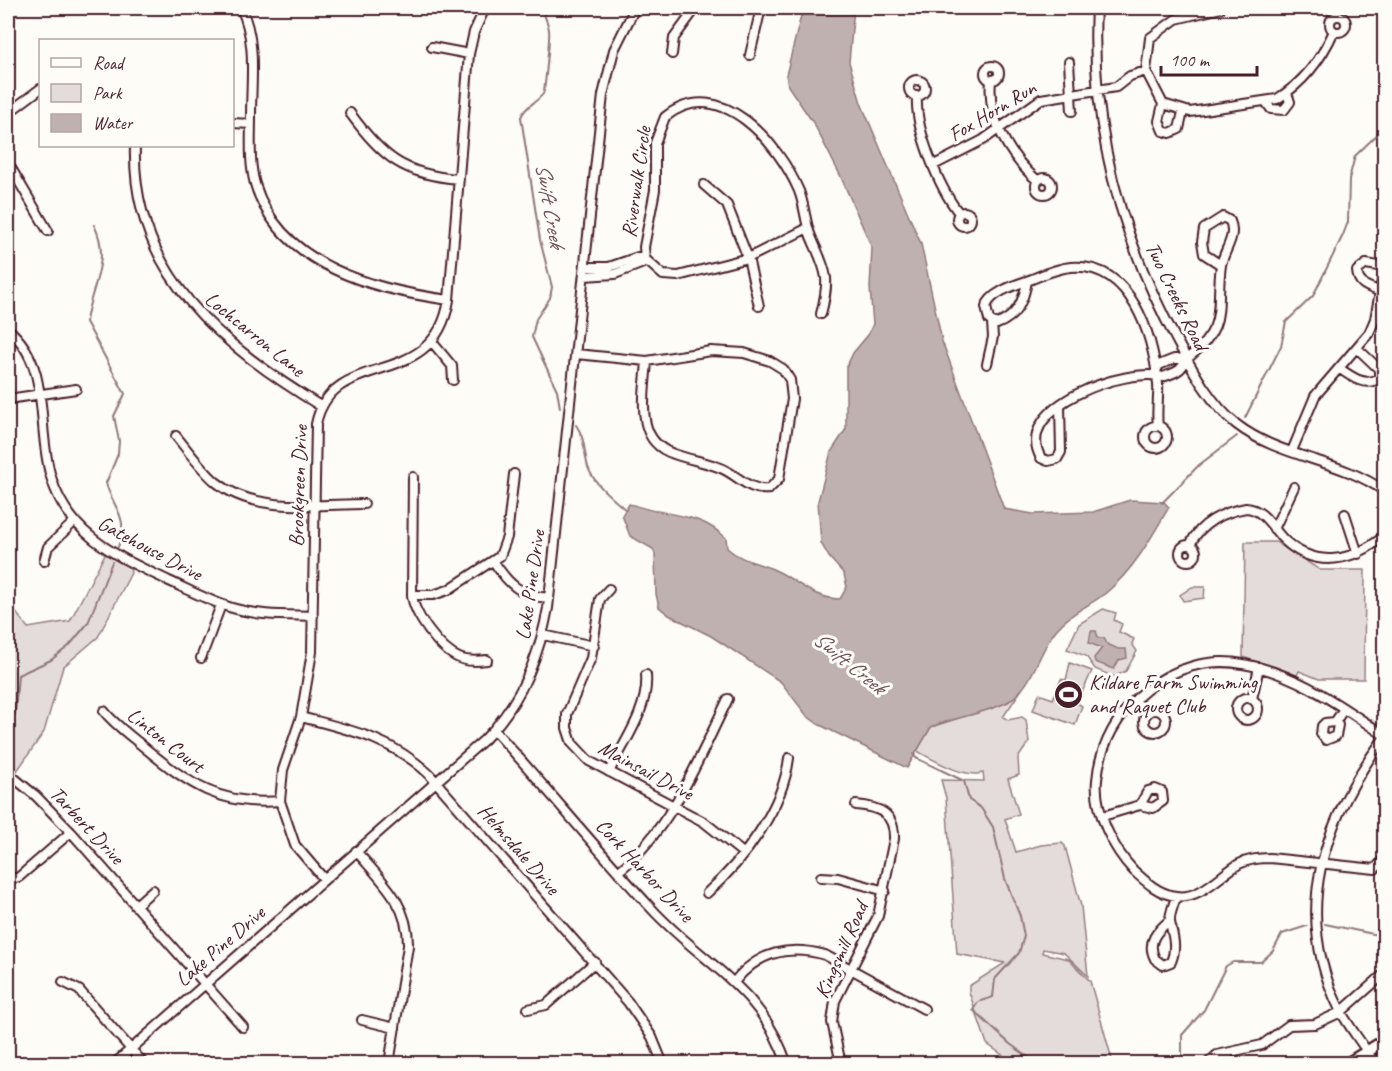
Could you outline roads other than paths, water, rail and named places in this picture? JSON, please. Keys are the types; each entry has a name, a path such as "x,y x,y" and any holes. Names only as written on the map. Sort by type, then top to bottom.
{"main road":[{"path":"1373,1060 1384,1041"},
{"path":"1347,1064 1384,1057"}],"street":[{"path":"241,8 251,38 251,124 255,184 269,214 286,236 321,261 356,279 387,290 449,300"},
{"path":"453,380 452,366 433,343 445,321 449,300 469,54 474,32 485,8"},
{"name":"Lake Pine Drive","path":"114,1064 494,730 525,684 543,635 549,598 603,95 615,50 635,8"},
{"path":"672,54 674,38 696,8"},
{"path":"750,55 760,8"},
{"name":"Two Creeks Road","path":"1096,8 1097,90 1107,156 1125,224 1147,283 1186,359 1214,400 1236,424 1258,438 1345,469 1384,491"},
{"path":"1183,112 1179,129 1170,133 1163,131 1159,121 1163,104 1146,71 1148,45 1154,33 1176,19 1221,8"},
{"path":"1163,104 1183,112 1266,102 1287,93 1316,63 1334,31"},
{"path":"432,47 469,54"},
{"name":"Fox Horn Run","path":"1069,62 1072,111"},
{"name":"Fox Horn Run","path":"934,165 1000,130 1041,99 1116,87 1130,76 1146,71"},
{"path":"991,81 991,104 1000,130 1020,163 1038,181"},
{"path":"8,113 39,90"},
{"path":"1266,102 1271,109 1284,110 1290,102 1287,93"},
{"path":"917,97 921,130 934,165 959,213"},
{"name":"Riverwalk Circle","path":"808,228 748,258 671,277 656,271 645,258 655,190 657,132 665,117 688,104 720,106 750,122 786,166 802,200 808,228 825,275 826,288 821,314"},
{"path":"351,113 380,150 396,163 426,175 459,179"},
{"path":"234,123 251,124"},
{"name":"Lochcarron Lane","path":"135,147 135,179 144,222 170,278 204,319 273,374 322,406"},
{"path":"8,164 48,231"},
{"path":"704,186 727,205 748,258 759,306"},
{"path":"1060,405 1061,452 1058,459 1048,461 1038,454 1036,429 1044,416 1060,405 1109,382 1155,374 1163,377 1180,369 1186,359 1206,343 1217,321 1221,265 1233,228 1230,221 1223,217 1218,218 1204,229 1202,242 1204,254 1221,265"},
{"name":"Riverwalk Circle","path":"585,267 609,267 645,258"},
{"name":"Riverwalk Circle","path":"584,276 615,274 645,258"},
{"path":"1292,450 1316,396 1358,349 1375,319 1384,269 1366,264 1357,271 1358,278 1364,285 1379,291"},
{"path":"987,364 993,337 992,323 986,313 990,299 1061,268 1076,266 1113,278 1129,294 1142,318 1158,383 1158,426"},
{"path":"992,323 1001,323 1016,311 1025,296 1027,281"},
{"name":"Gatehouse Drive","path":"8,329 21,341 30,354 36,370 50,476 60,501 74,522 100,546 221,605 253,613 313,616"},
{"name":"Brookgreen Drive","path":"324,879 295,845 280,801 286,761 301,717 311,662 316,430 322,406 329,396 347,382 404,361 433,343"},
{"path":"1339,368 1365,381 1374,382 1379,378 1379,369 1358,349"},
{"path":"576,354 647,361 723,351 758,357 783,369 790,380 793,392 779,479 776,485 769,489 758,489 721,467 674,454 657,444 650,435 644,418 647,361"},
{"path":"1155,374 1159,365 1174,359 1186,359"},
{"path":"8,399 76,388"},
{"path":"176,436 215,481 231,491 259,501 364,504"},
{"path":"412,595 441,593 494,562 506,545 514,474"},
{"path":"413,477 412,595 418,617 452,654 466,661 487,660"},
{"path":"1275,529 1294,487"},
{"path":"1191,545 1194,536 1207,523 1240,509 1256,510 1297,550 1315,558 1332,560 1358,554 1384,536"},
{"path":"1345,514 1358,554"},
{"path":"44,561 48,548 74,522"},
{"path":"494,562 507,582 518,590 549,598"},
{"name":"Mainsail Drive","path":"609,589 600,599 594,646 571,702 567,728 576,750 609,772 676,805 704,822 743,853"},
{"path":"201,658 221,605"},
{"path":"543,635 594,646"},
{"path":"1373,1060 1341,1012 1328,982 1318,945 1316,903 1320,863 1339,809 1384,736 1295,680 1259,667 1222,662 1191,665 1162,678 1135,701 1122,716 1100,763 1097,789 1103,816 1113,842 1130,866 1156,889 1176,897 1197,892 1241,864 1255,858 1320,863 1375,869 1384,859"},
{"path":"1252,699 1259,667"},
{"path":"609,772 642,707 647,692 646,675"},
{"path":"619,871 654,837 676,805 728,699"},
{"path":"1135,701 1148,713"},
{"path":"1335,722 1344,709"},
{"name":"Linton Court","path":"104,711 112,721 170,769 201,789 243,802 280,801"},
{"name":"Helmsdale Drive","path":"301,717 366,735 389,744 412,758 436,781 637,1013 663,1064"},
{"name":"Cork Harbor Drive","path":"494,730 671,927 735,981 771,1027 787,1064"},
{"path":"707,893 743,853 759,831 783,785 789,758"},
{"name":"Tarbert Drive","path":"8,773 36,796 71,832 243,1027"},
{"name":"Kingsmill Road","path":"840,1064 834,1034 833,1011 839,991 878,916 894,839 892,822 888,814 876,806 856,805"},
{"path":"1103,816 1140,805"},
{"path":"8,880 19,877 71,832"},
{"path":"356,851 393,893 407,927 408,946 389,1064"},
{"path":"821,878 838,878 885,891"},
{"path":"135,906 153,890"},
{"path":"1170,920 1155,935 1151,945 1155,959 1163,965 1171,962 1174,952 1174,935 1170,920 1176,897"},
{"path":"735,981 759,959 788,950 811,951 851,969 924,1009"},
{"path":"528,1009 546,1005 595,962"},
{"path":"1207,1064 1217,1055 1262,1046 1289,1025 1315,1024 1341,1012 1384,974"},
{"path":"63,982 79,990 144,1064"},
{"path":"362,1020 395,1028"},
{"path":"1226,1064 1228,1054"}],"water":[{"path":"803,8 854,8 849,62 861,103 921,244 942,341 1004,509 1033,514 1093,512 1130,500 1164,502 1169,507 1142,552 1117,583 1101,597 1068,618 1056,630 1030,677 1017,694 1001,705 931,727 907,768 818,724 807,716 781,682 711,636 669,615 659,607 653,549 630,536 622,515 629,504 694,519 718,531 726,538 727,548 733,553 779,572 808,590 840,599 847,587 844,574 829,557 821,543 818,501 831,452 846,429 846,368 853,353 868,335 873,324 870,288 872,248 840,175 814,124 788,86 786,75"},
{"path":"1091,631 1096,631 1098,638 1104,638 1107,644 1118,649 1126,649 1127,658 1119,660 1114,669 1095,662 1094,658 1102,648 1089,643"}],"waterway":[{"name":"Swift Creek","path":"541,8 549,30 544,91 521,117 540,240 552,287 550,298 536,319 532,337 557,390 560,408"},
{"path":"1245,418 1281,346 1286,322 1313,296 1343,235 1348,222 1349,179 1355,156 1384,128"},
{"path":"94,225 101,250 98,274 86,322 125,394 114,416 119,441 118,454 106,483 121,520 122,528 118,547"},
{"name":"Swift Creek","path":"576,425 583,440 588,467 594,479 626,510"},
{"path":"1162,503 1199,465 1237,436"},
{"path":"8,726 15,714 18,675 51,660 69,646 88,623 112,562"},
{"name":"Swift Creek","path":"913,754 916,758 964,781 969,800 981,808 993,827 1005,879 1020,916 1024,936 1019,953 995,979 993,997 978,1002 973,1010 1010,1044 1038,1064"},
{"path":"1325,924 1378,935 1384,933"},
{"path":"1182,1064 1182,1035 1204,1010 1226,966 1233,962 1261,962 1273,951 1282,934 1307,926"}],"place":[{"name":"Kildare Farm Swimming and Raquet Club","path":"1068,694"}]}
